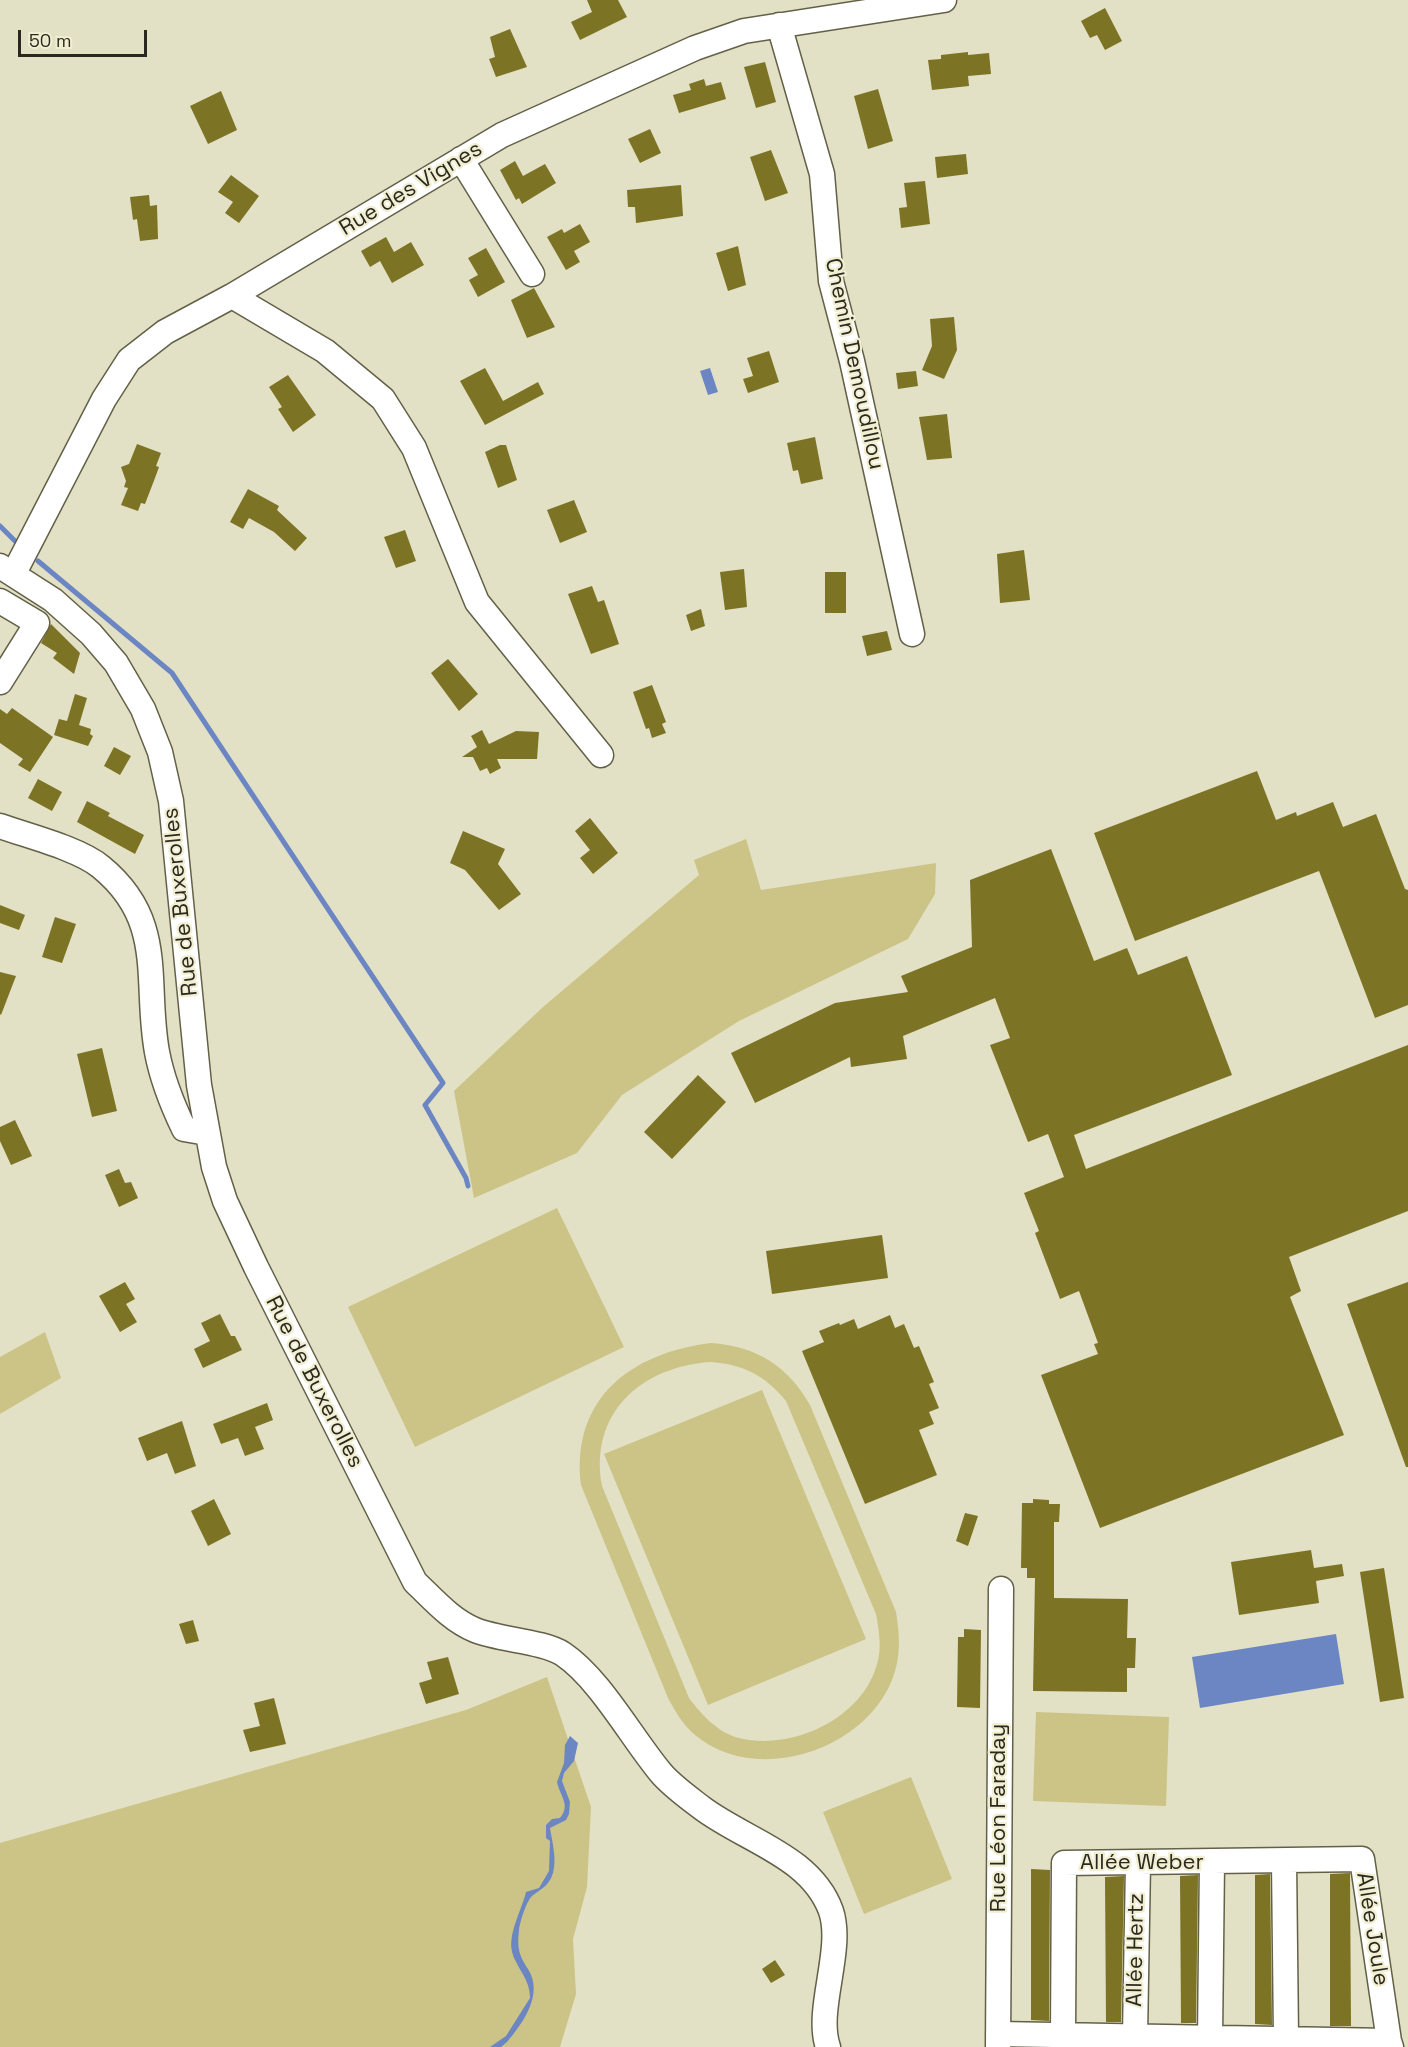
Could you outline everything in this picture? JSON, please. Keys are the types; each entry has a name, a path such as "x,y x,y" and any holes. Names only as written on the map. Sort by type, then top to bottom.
{"street":[{"name":"Rue des Vignes","path":"7,569 104,399 129,360 165,332 232,296 502,135 695,48 744,31 944,0"},
{"name":"Chemin Demoudillou","path":"779,25 822,174 831,281 855,372 912,634"},
{"path":"461,159 532,274"},
{"path":"232,296 325,351 383,399 414,448 477,602 601,754"},
{"name":"Rue de Buxerolles","path":"7,569 53,600 91,634 116,663 143,709 160,752 171,801 199,1085 196,1131 225,1201 415,1582 451,1617 476,1631 560,1652 580,1667 663,1775 704,1809 803,1869 819,1888 831,1913 834,1941 827,2015 828,2047"},
{"path":"0,601 37,623 0,682"},
{"path":"0,826 65,849 100,866 122,889 140,916 150,947 157,1051 170,1099 196,1131"},
{"name":"Rue Léon Faraday","path":"998,2041 1001,1590"},
{"name":"Allée Joule","path":"1284,1861 1362,1859 1390,2044"},
{"path":"1284,1861 1286,2038"},
{"name":"Allée Weber","path":"1063,2035 1064,1863 1284,1861"},
{"path":"1210,2037 1212,1862"},
{"name":"Allée Hertz","path":"1135,2036 1138,1863"},
{"path":"998,2041 1063,2035 1286,2038 1390,2044"}],"shaded area":[{"path":"746,839 761,890 936,863 935,894 908,939 739,1021 622,1095 577,1153 474,1198 454,1091 543,1007 699,875 694,860"},
{"path":"557,1208 624,1347 415,1447 348,1307"},
{"path":"45,1332 61,1378 0,1414 0,1357"},
{"path":"711,1343 742,1348 769,1361 792,1379 810,1405 896,1612 899,1638 897,1663 892,1680 878,1705 858,1726 833,1742 806,1753 776,1759 747,1758 720,1750 695,1735 687,1727 668,1698 581,1485 580,1454 586,1428 597,1404 612,1385 632,1369 682,1348","holes":["710,1362 722,1363 752,1372 770,1384 786,1401 876,1614 880,1646 879,1658 869,1684 857,1701 841,1715 822,1726 802,1735 781,1740 760,1741 731,1736 711,1722 689,1698 602,1486 600,1460 604,1437 612,1416 625,1399 642,1384 662,1373 685,1366"]},
{"path":"762,1390 866,1639 708,1705 604,1454"},
{"path":"547,1677 591,1807 587,1887 573,1939 576,1994 560,2047 0,2047 0,1843 466,1710"},
{"path":"1036,1712 1169,1717 1166,1806 1033,1801"},
{"path":"911,1777 952,1879 864,1914 823,1812"}],"water":[{"path":"710,368 718,392 708,395 700,371"},
{"path":"1336,1634 1344,1684 1200,1708 1192,1657"},
{"path":"570,1736 578,1743 574,1761 564,1773 562,1781 570,1802 569,1814 566,1820 550,1828 554,1856 553,1873 547,1884 530,1899 519,1930 519,1951 532,1979 533,1998 525,2017 507,2042 501,2047 490,2047 506,2036 530,1998 526,1981 513,1955 512,1940 515,1923 526,1892 539,1888 549,1871 550,1841 546,1838 546,1825 552,1819 560,1818 565,1809 557,1782 564,1763 565,1745"}],"building":[{"path":"587,0 618,0 627,17 580,40 571,22 592,12"},
{"path":"1105,8 1122,41 1105,50 1097,35 1090,38 1081,21"},
{"path":"510,29 527,67 496,77 489,59 495,57 490,37"},
{"path":"968,52 968,55 989,53 991,74 968,76 969,86 932,90 928,60 941,59 941,55"},
{"path":"765,62 776,102 756,108 744,67"},
{"path":"704,79 706,86 721,82 726,99 679,113 673,95 691,90 689,84"},
{"path":"878,89 893,141 868,149 854,96"},
{"path":"221,91 237,130 208,144 190,106"},
{"path":"650,129 661,153 640,163 628,139"},
{"path":"771,150 788,193 765,201 750,157"},
{"path":"966,154 968,174 937,178 935,157"},
{"path":"515,161 523,176 545,164 556,183 522,204 519,198 516,200 500,170"},
{"path":"231,175 259,196 239,223 225,213 233,202 218,192"},
{"path":"925,181 930,224 901,228 899,208 907,207 904,183"},
{"path":"681,185 683,216 636,223 635,207 628,207 627,190"},
{"path":"149,195 150,206 157,205 158,239 140,241 137,219 133,220 130,197"},
{"path":"580,224 590,242 574,251 580,262 566,270 547,237 562,229 564,233"},
{"path":"386,237 394,252 411,242 424,265 392,283 380,261 370,267 361,251"},
{"path":"738,246 746,285 728,291 716,253"},
{"path":"486,248 505,282 478,297 469,280 478,275 468,258"},
{"path":"534,288 555,327 527,338 511,300"},
{"path":"954,317 957,350 944,379 922,370 932,346 930,319"},
{"path":"769,351 779,382 748,393 743,379 753,376 747,358"},
{"path":"485,368 503,401 538,382 544,394 485,425 460,381"},
{"path":"916,371 918,386 898,389 896,373"},
{"path":"288,375 316,415 293,432 278,409 282,407 269,387"},
{"path":"947,414 952,458 927,460 919,417"},
{"path":"815,437 823,479 801,484 798,470 793,471 787,443"},
{"path":"137,444 161,453 156,466 159,467 145,504 141,503 138,511 121,505 128,488 124,487 126,481 121,467 129,464"},
{"path":"500,445 506,445 517,480 498,488 485,452"},
{"path":"248,489 279,506 277,510 307,538 295,551 274,532 249,518 243,529 230,522"},
{"path":"574,500 587,532 560,543 547,510"},
{"path":"405,530 416,561 396,568 384,537"},
{"path":"1024,550 1030,600 1000,603 997,554"},
{"path":"744,569 747,607 725,610 720,572"},
{"path":"825,572 846,572 846,613 825,613"},
{"path":"592,586 598,602 604,600 619,644 591,654 568,594"},
{"path":"701,609 705,626 691,631 686,615"},
{"path":"51,624 80,653 74,674 53,658 57,653 41,643"},
{"path":"887,631 892,650 867,656 862,636"},
{"path":"448,659 478,694 459,711 431,673"},
{"path":"652,685 666,722 662,724 666,733 652,738 649,728 646,729 633,692"},
{"path":"75,694 87,698 79,725 91,729 90,734 93,736 88,746 54,735 59,719 67,721"},
{"path":"12,708 53,737 30,772 18,765 23,759 0,743 0,709 7,714"},
{"path":"482,730 489,744 516,731 539,732 537,759 497,759 501,768 490,774 487,768 480,771 473,757 462,757 477,747 471,736"},
{"path":"114,747 131,756 120,775 104,766"},
{"path":"1257,771 1276,820 1296,812 1297,816 1333,802 1343,827 1376,814 1405,889 1408,890 1408,1005 1375,1018 1319,871 1135,941 1094,833"},
{"path":"38,779 62,792 52,811 28,798"},
{"path":"87,801 110,813 108,816 144,835 135,854 77,822"},
{"path":"590,818 618,853 593,874 580,858 590,850 575,831"},
{"path":"463,831 505,849 498,864 521,894 499,910 465,870 450,863"},
{"path":"1051,849 1094,961 1127,948 1138,975 1187,956 1232,1075 1074,1135 1086,1169 1408,1045 1408,1211 1289,1257 1301,1291 1290,1297 1344,1435 1100,1528 1041,1375 1098,1354 1094,1344 1098,1343 1079,1291 1060,1299 1035,1233 1039,1231 1024,1193 1064,1177 1048,1134 1028,1142 990,1045 1010,1038 995,998 903,1036 907,1059 851,1067 850,1057 755,1103 731,1053 835,1003 908,992 901,976 972,947 970,880"},
{"path":"0,905 25,915 19,930 0,923"},
{"path":"55,917 76,924 62,963 42,957"},
{"path":"0,972 16,976 1,1015 0,1014"},
{"path":"102,1048 117,1111 92,1117 77,1054"},
{"path":"698,1075 726,1102 672,1159 644,1132"},
{"path":"15,1120 32,1156 11,1165 0,1141 0,1127"},
{"path":"119,1169 125,1183 131,1182 138,1198 119,1207 105,1175"},
{"path":"882,1235 888,1278 772,1294 766,1251"},
{"path":"125,1282 135,1299 126,1304 137,1322 120,1332 99,1296"},
{"path":"1408,1282 1408,1467 1406,1467 1347,1304"},
{"path":"220,1314 231,1336 235,1336 242,1350 203,1368 194,1349 210,1341 201,1323"},
{"path":"890,1315 895,1328 904,1324 914,1348 919,1346 934,1382 929,1384 939,1408 929,1412 934,1424 919,1430 937,1475 865,1504 802,1351 824,1342 819,1331 854,1319 858,1329"},
{"path":"267,1403 273,1420 255,1427 264,1449 245,1456 238,1438 221,1444 213,1424"},
{"path":"182,1421 196,1466 175,1474 167,1453 147,1461 138,1438"},
{"path":"214,1499 231,1534 208,1546 191,1511"},
{"path":"1033,1499 1049,1500 1049,1504 1060,1504 1059,1522 1054,1522 1054,1598 1128,1599 1127,1638 1136,1638 1135,1668 1127,1668 1127,1692 1033,1691 1035,1578 1027,1578 1027,1568 1021,1568 1022,1503 1033,1503"},
{"path":"965,1513 978,1516 968,1546 956,1541"},
{"path":"1311,1550 1314,1568 1342,1564 1344,1576 1316,1581 1319,1603 1239,1615 1231,1562"},
{"path":"1384,1568 1404,1698 1380,1702 1360,1572"},
{"path":"193,1620 199,1641 186,1644 179,1624"},
{"path":"964,1629 981,1630 980,1708 957,1707 958,1637 964,1637"},
{"path":"448,1657 459,1694 426,1704 419,1683 432,1679 427,1662"},
{"path":"274,1698 286,1744 250,1752 243,1730 260,1726 254,1703"},
{"path":"1031,1869 1050,1870 1049,2021 1031,2020"},
{"path":"1350,1873 1351,2026 1330,2026 1330,1874"},
{"path":"1270,1874 1272,2025 1255,2024 1255,1875"},
{"path":"1198,1875 1196,2023 1181,2023 1180,1876"},
{"path":"1124,1876 1121,2022 1106,2022 1105,1877"},
{"path":"775,1960 785,1975 771,1983 762,1969"}],"waterway":[{"path":"0,526 16,542"},
{"path":"38,561 172,673 443,1083 425,1105 466,1178 468,1186"},
{"path":"515,1941 516,1956 527,1974"}]}
